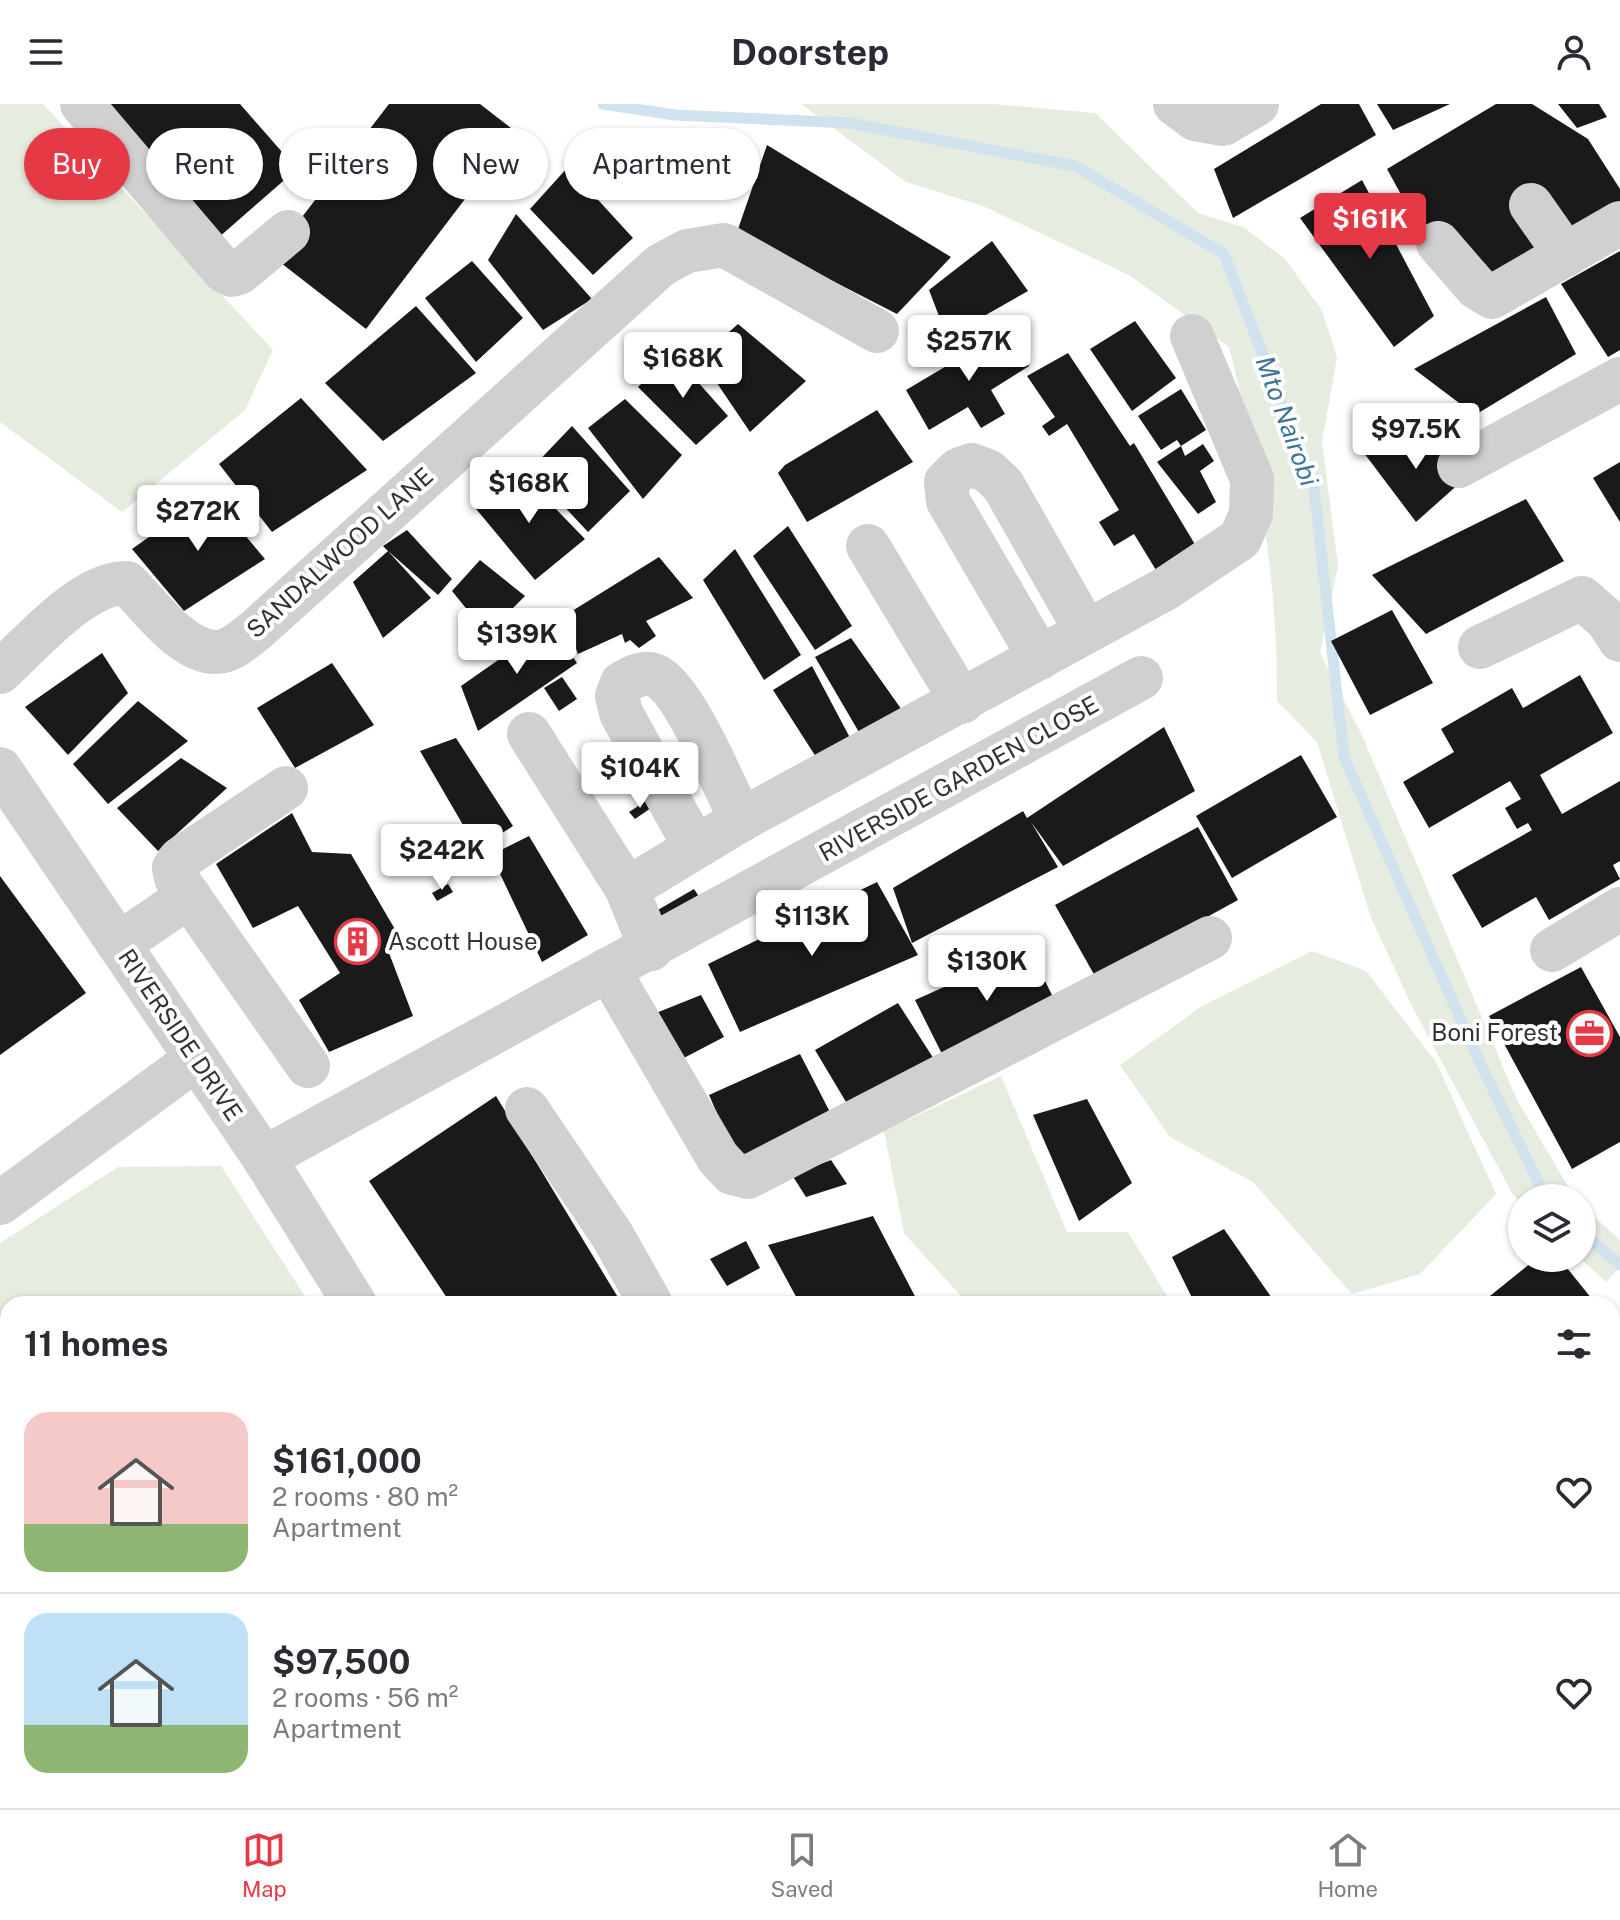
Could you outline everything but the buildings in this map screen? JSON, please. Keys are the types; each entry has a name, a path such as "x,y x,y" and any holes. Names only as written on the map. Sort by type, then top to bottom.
{"street":[{"path":"82,104 224,271 231,275 239,273 288,232"},
{"path":"1175,104 1195,119 1223,124 1257,104"},
{"path":"1531,205 1566,255"},
{"path":"1438,243 1477,288 1492,297 1620,223"},
{"name":"SANDALWOOD LANE","path":"0,672 92,590 114,582 127,583 186,641 216,652 231,648 255,631 661,265 687,251 724,245 877,331"},
{"path":"627,889 741,820 1040,658 1206,563 1240,539 1251,514 1252,479 1192,336"},
{"path":"1459,466 1620,379"},
{"path":"1040,658 948,501 946,482 958,470 972,465 988,471 1003,485 1086,631"},
{"path":"868,546 962,702"},
{"path":"1480,647 1582,598 1607,620 1620,640"},
{"path":"695,847 621,713 617,696 622,683 639,674 657,676 671,689 690,718 741,820"},
{"name":"RIVERSIDE GARDEN CLOSE","path":"264,1158 608,969 651,949 1141,678"},
{"path":"529,734 627,889 651,949"},
{"name":"RIVERSIDE DRIVE","path":"0,769 264,1158 350,1296"},
{"path":"286,788 178,861 174,868 176,878 308,1066"},
{"path":"119,944 189,896"},
{"path":"1552,950 1620,909"},
{"path":"608,969 718,1158 732,1173 748,1177 1210,938"},
{"path":"0,1203 196,1059"},
{"path":"527,1109 612,1235 646,1296"}],"shaded area":[{"path":"0,104 43,104 65,128 24,128 24,200 130,200 130,197 273,350 245,410 122,512 0,422"},
{"path":"801,104 992,104 1095,113 1198,213 1245,228 1285,259 1321,309 1337,357 1322,442 1338,566 1320,653 1361,733 1517,1100 1567,1184 1508,1186 1414,1010 1371,918 1317,742 1277,701 1274,611 1264,522 1249,434 1229,347 1129,275 983,206 906,182"},
{"path":"1312,951 1366,971 1436,1062 1496,1194 1420,1274 1352,1294 1253,1182 1170,1137 1120,1065 1202,1006"},
{"path":"1001,1076 1067,1232 1128,1232 1167,1296 961,1296 904,1233 884,1131"},
{"path":"221,1166 305,1296 0,1296 0,1243 118,1167"},
{"path":"1596,1219 1620,1240 1620,1267 1606,1282 1595,1272"}],"waterway":[{"name":"Mto Nairobi","path":"603,104 675,115 849,123 1075,166 1224,254 1314,487 1344,757 1481,1065 1539,1184"},
{"name":"Mto Nairobi","path":"1596,1244 1620,1265"}],"place":[{"name":"Ascott House","path":"357,942"},
{"name":"Boni Forest","path":"1589,1033"}]}
